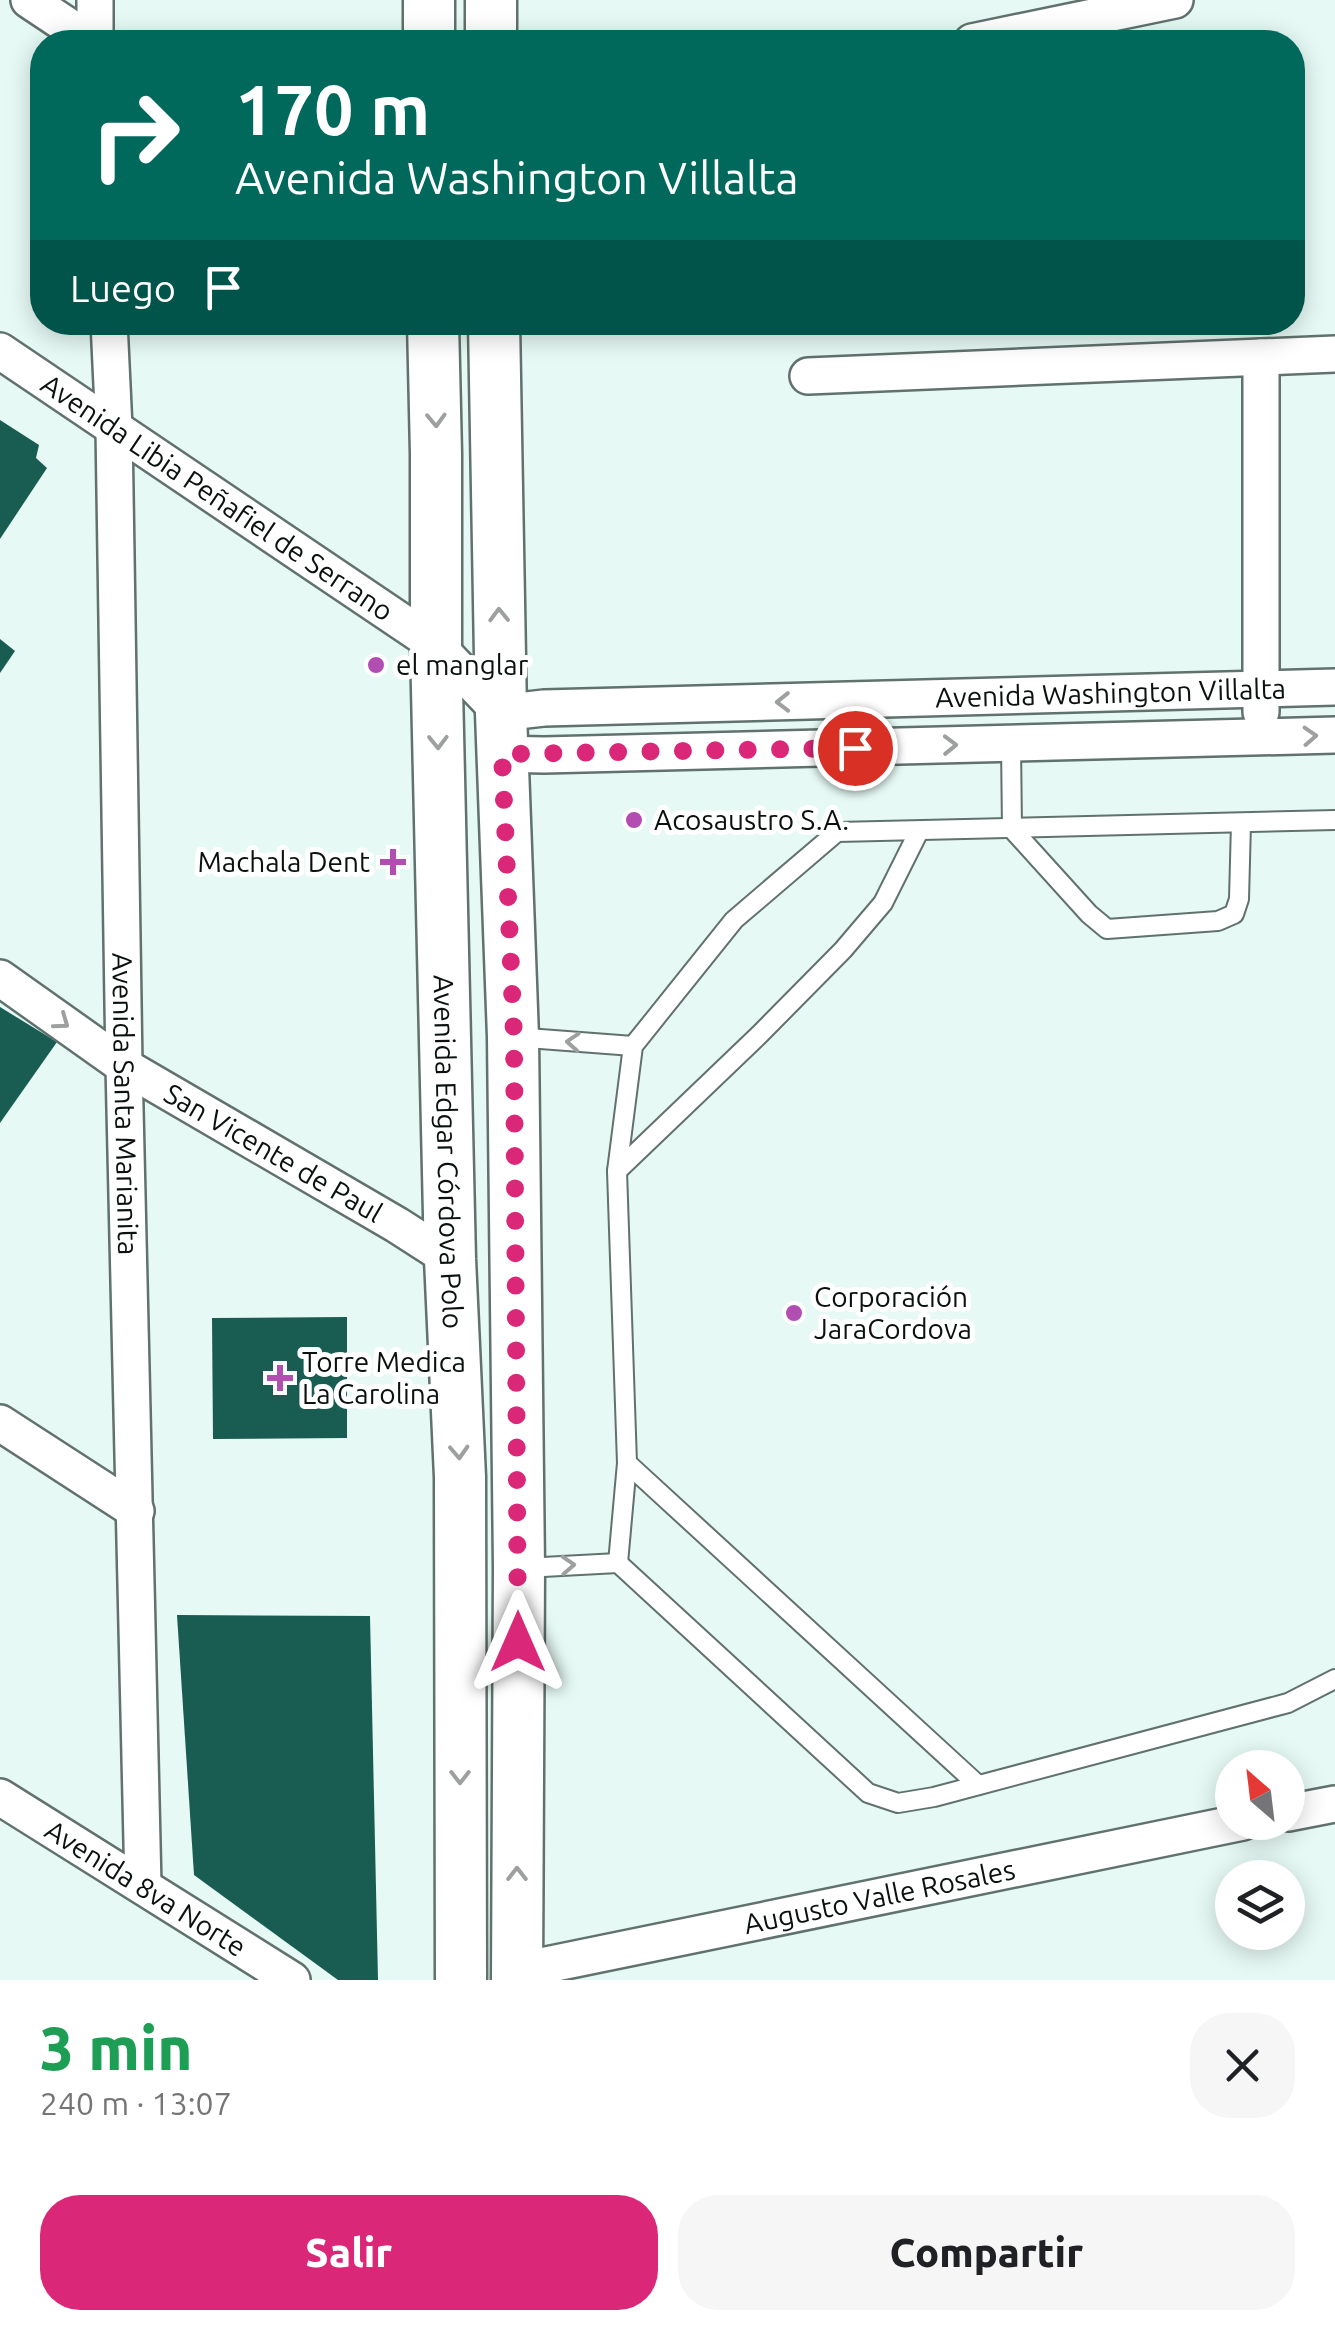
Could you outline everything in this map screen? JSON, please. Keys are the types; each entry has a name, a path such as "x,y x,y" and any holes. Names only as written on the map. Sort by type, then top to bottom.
{"main road":[{"path":"429,0 430,30"},
{"path":"491,0 491,30"},
{"name":"Avenida Edgar Córdova Polo","path":"433,335 450,1259 460,1477 461,1980"},
{"path":"494,335 502,733 514,1037 519,1568 517,1976"},
{"path":"446,1980 460,1930"}],"street":[{"path":"30,0 76,30"},
{"path":"95,30 96,0"},
{"path":"1030,30 1175,0"},
{"name":"Avenida Santa Marianita","path":"110,335 143,1886"},
{"name":"Avenida Libia Peñafiel de Serrano","path":"0,351 436,644"},
{"path":"808,376 1335,354"},
{"path":"1261,357 1262,738"},
{"path":"436,644 502,733"},
{"name":"Avenida Washington Villalta","path":"502,733 544,708 1335,687"},
{"name":"Avenida Washington Villalta","path":"502,733 544,755 1335,735"},
{"name":"San Vicente de Paul","path":"0,978 124,1066 450,1259"},
{"path":"0,1423 136,1510"},
{"name":"Avenida 8va Norte","path":"0,1797 292,1980"},
{"path":"1305,1810 1335,1804"},
{"name":"Augusto Valle Rosales","path":"517,1976 1215,1828"}],"lane":[{"path":"1011,744 1012,829 1107,929 1218,920 1234,914 1239,898 1242,823"},
{"path":"618,1563 627,1463 617,1172 633,1046 734,920 837,832 1335,820"},
{"path":"617,1172 843,950 882,903 918,831"},
{"path":"514,1037 633,1046"},
{"path":"627,1463 978,1785"},
{"path":"519,1568 618,1563 868,1792 898,1803 1288,1703 1335,1679"}],"building":[{"path":"0,420 39,445 36,458 47,468 0,539"},
{"path":"0,639 15,651 0,673"},
{"path":"0,1007 57,1042 0,1123"},
{"name":"Torre Medica La Carolina","path":"347,1317 347,1438 213,1439 212,1318"},
{"path":"177,1615 370,1616 378,1980 338,1980 194,1875"}],"place":[{"name":"el manglar","path":"376,665"},
{"name":"Acosaustro S.A.","path":"634,820"},
{"name":"Machala Dent","path":"393,862"},
{"name":"Corporación JaraCordova","path":"794,1313"},
{"name":"Torre Medica La Carolina","path":"280,1378"}],"route":[{"path":"518,1642 514,1037 502,754 855,748"}]}
